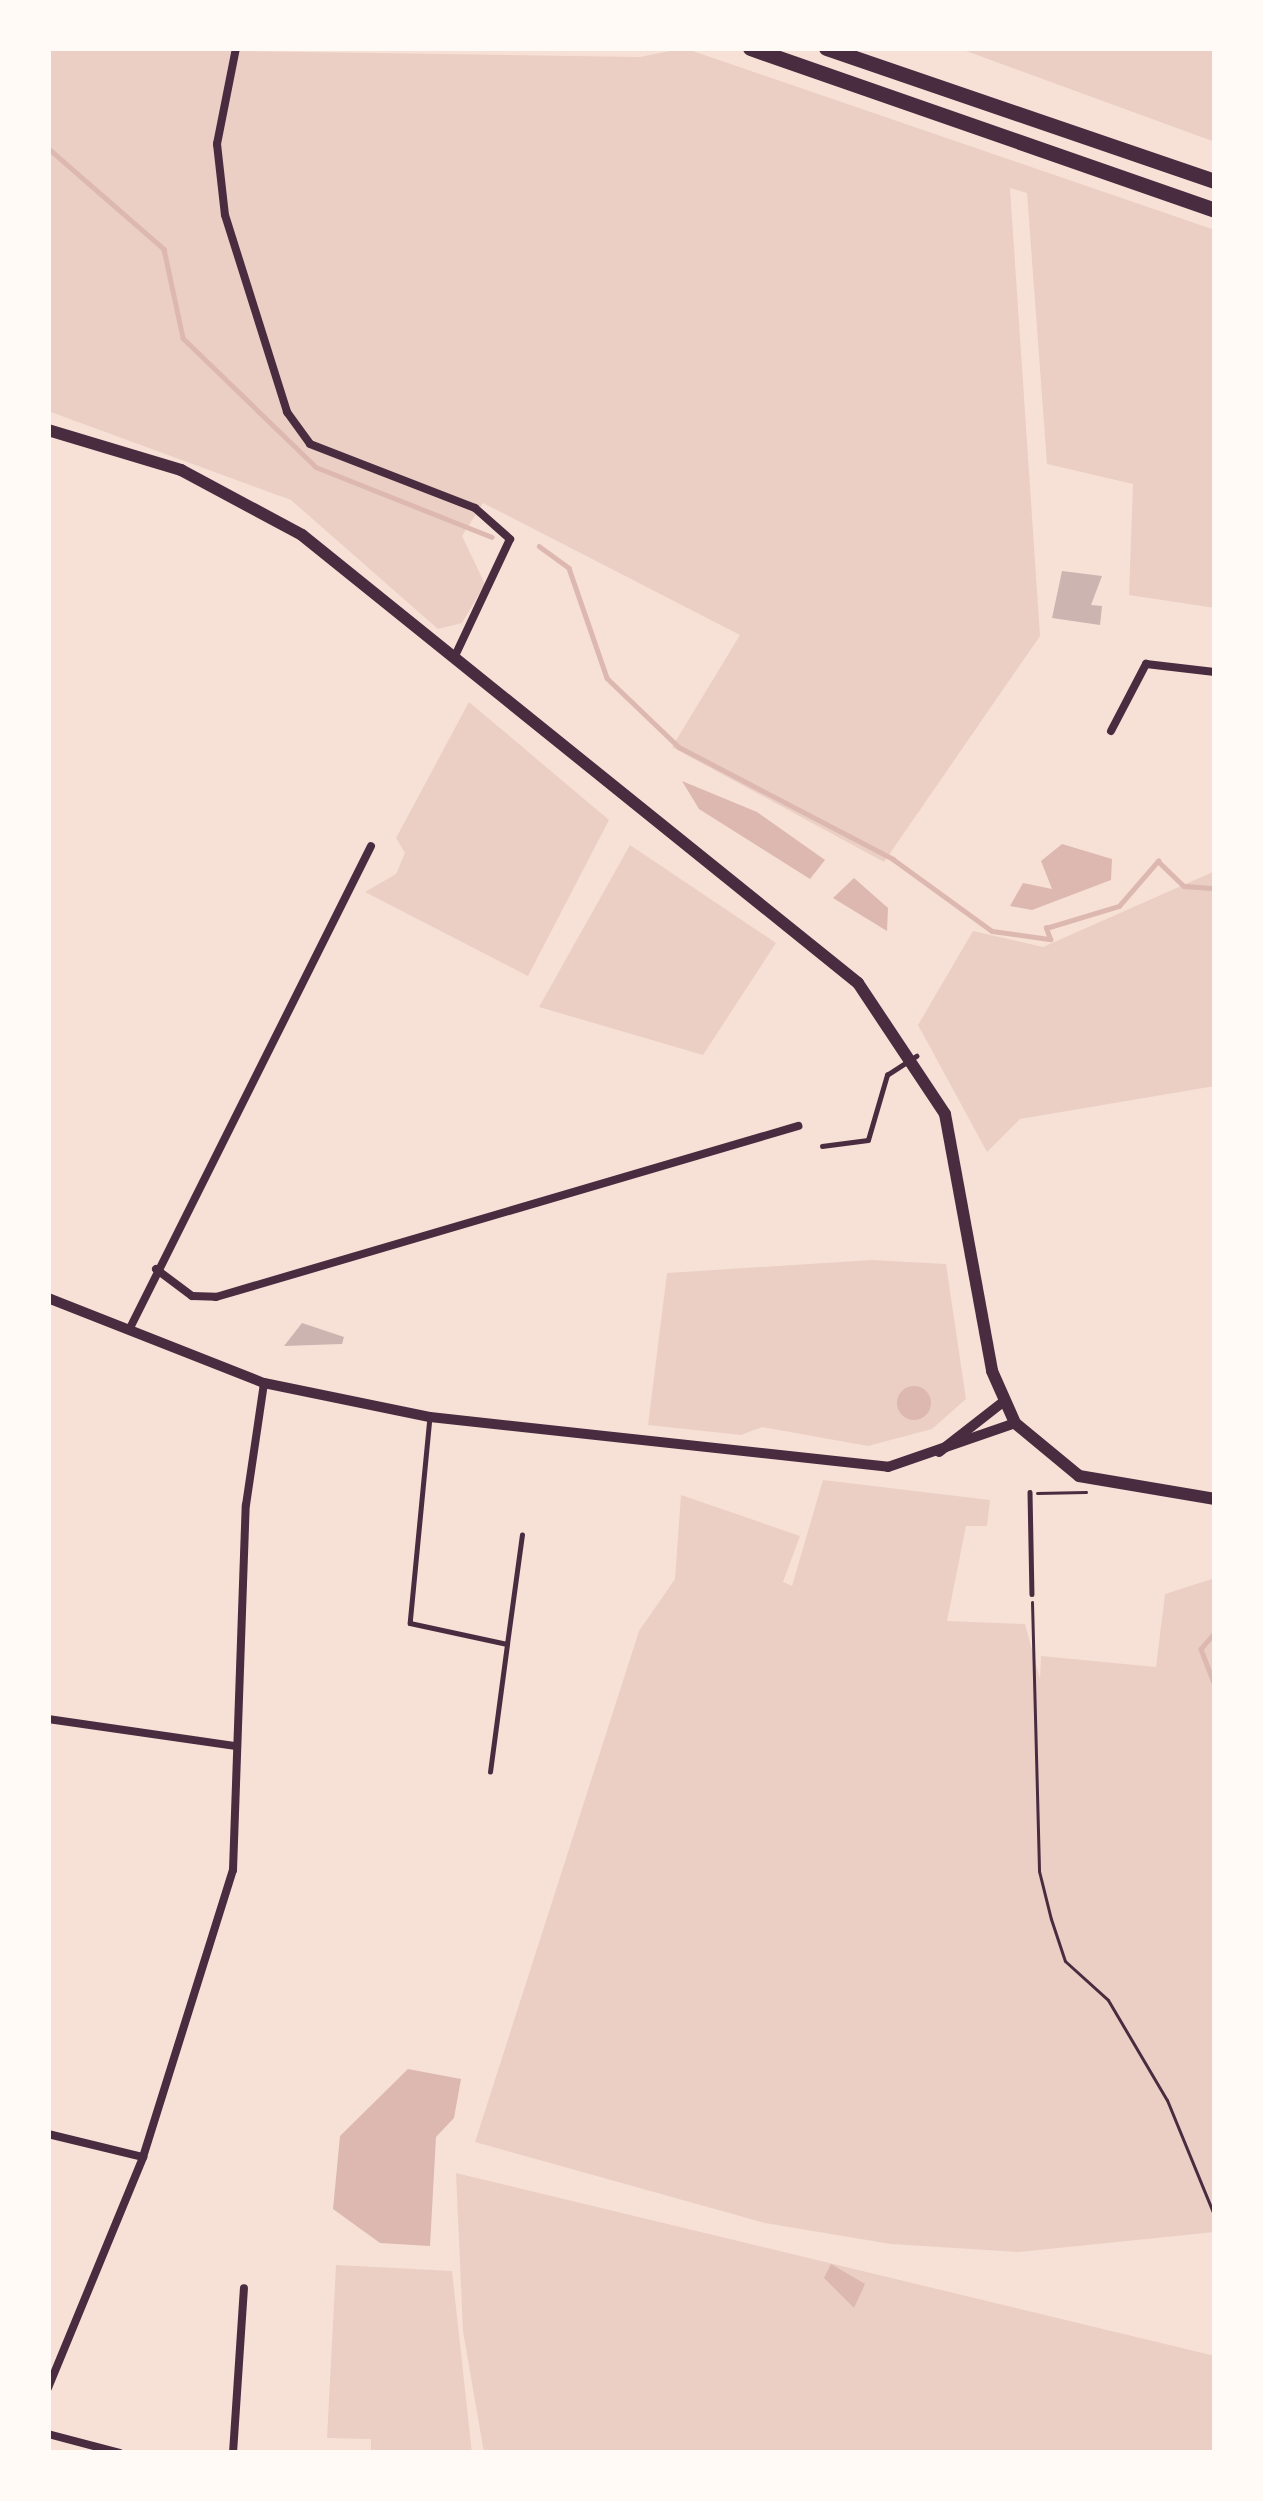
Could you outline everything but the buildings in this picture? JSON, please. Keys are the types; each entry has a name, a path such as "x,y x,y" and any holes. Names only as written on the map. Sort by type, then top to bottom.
{"highway":[{"path":"750,48 1215,210"},
{"path":"826,48 1215,181"}],"main road":[{"path":"48,430 181,470 274,517 844,970 897,1028 916,1057 965,1186 1004,1402 1016,1423 1051,1459 1102,1484 1215,1499"}],"street":[{"path":"236,48 217,144 225,214 287,412 310,444 476,508 510,539 454,658"},
{"path":"1111,731 1146,664 1215,672"},
{"path":"129,1330 371,846"},
{"path":"156,1269 192,1295 216,1297 799,1126"},
{"path":"48,1298 264,1383 430,1417 888,1467 1016,1423"},
{"path":"48,2389 143,2157 233,1870 236,1746 264,1383"},
{"path":"939,1452 1004,1402"},
{"path":"48,1719 236,1746"},
{"path":"48,2134 143,2157"},
{"path":"233,2453 244,2288"},
{"path":"48,2434 120,2453"}],"lane":[{"path":"822,1146 868,1140 887,1075 916,1057"},
{"path":"430,1417 410,1624 507,1644"},
{"path":"1030,1492 1032,1594"},
{"path":"490,1772 522,1535"}],"path":[{"path":"1030,1492 1076,1497 1102,1484"},
{"path":"1032,1594 1051,1919 1065,1961 1108,2000 1167,2100 1213,2217"}],"shaded area":[{"path":"48,48 640,57 684,48 1215,230 1215,608 1129,595 1133,484 1047,464 1027,193 1010,188 1040,636 884,862 672,747 740,635 483,503 462,536 485,584 462,623 438,629 291,500 48,411"},
{"path":"958,48 1215,48 1215,142"},
{"path":"469,702 609,820 528,976 365,892 396,874 405,853 396,838"},
{"path":"682,781 757,812 825,860 810,879 699,809"},
{"path":"1062,844 1112,859 1111,880 1032,910 1010,906 1023,883 1052,889 1041,861"},
{"path":"630,845 776,943 703,1055 539,1007"},
{"path":"1215,871 1215,1086 1020,1119 987,1152 918,1025 973,931 1043,947"},
{"path":"854,878 888,908 887,931 833,898"},
{"path":"872,1260 946,1264 966,1399 932,1429 868,1446 762,1427 741,1435 648,1425 667,1273"},
{"path":"914,1386 926,1391 931,1403 926,1415 914,1420 902,1415 897,1403 902,1391"},
{"path":"823,1480 990,1500 987,1526 966,1526 947,1621 1025,1624 1040,1679 1041,1656 1156,1667 1165,1594 1215,1578 1215,2232 1019,2252 891,2244 765,2223 475,2142 639,1631 675,1579 681,1495 800,1536 783,1582 792,1586"},
{"path":"408,2069 461,2079 454,2118 436,2137 430,2246 380,2243 333,2209 340,2136"},
{"path":"456,2173 1215,2356 1215,2453 484,2453 463,2331"},
{"path":"831,2264 865,2284 854,2308 824,2278"},
{"path":"336,2265 452,2271 472,2453 371,2453 371,2439 327,2438"}],"waterway":[{"path":"48,148 164,249 183,338 316,467 492,537"},
{"path":"539,546 569,568 607,678 679,747 893,859 992,931 1050,939 1046,928 1119,906 1158,861 1184,886 1215,888"},
{"path":"1215,1633 1201,1649 1215,1685"}]}
